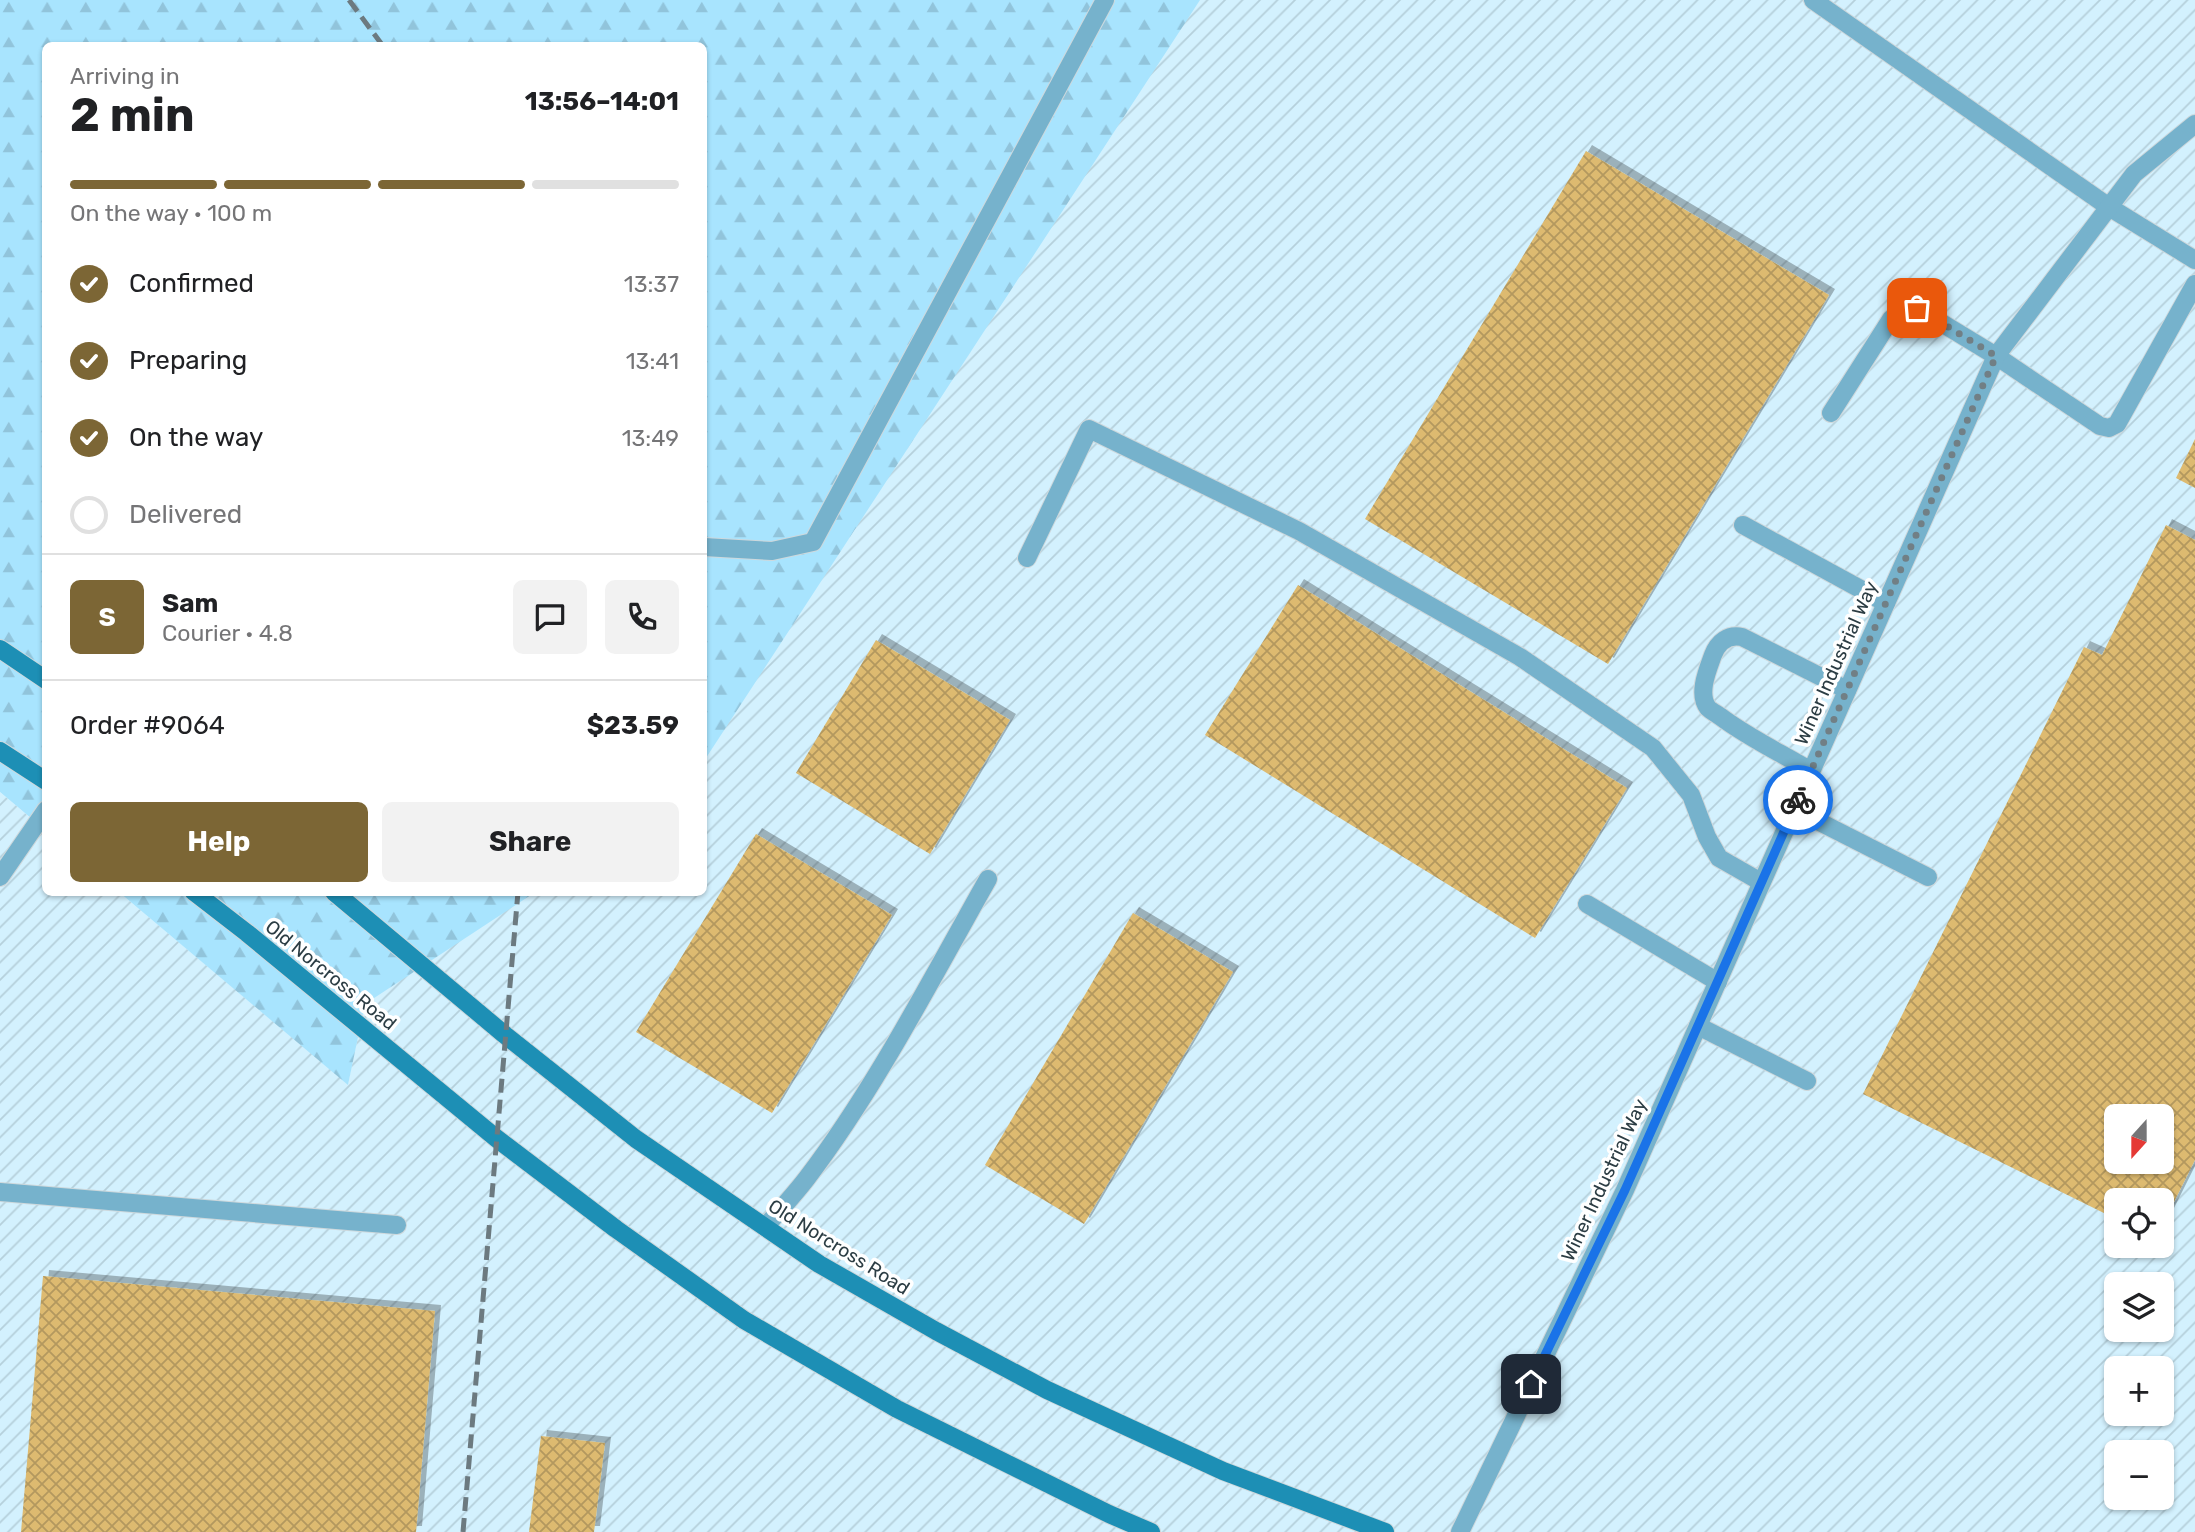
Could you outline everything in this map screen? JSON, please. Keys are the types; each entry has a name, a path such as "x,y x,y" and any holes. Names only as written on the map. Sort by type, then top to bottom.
{"main road":[{"path":"0,649 42,677"},
{"path":"0,751 42,778"},
{"name":"Old Norcross Road","path":"199,896 496,1138 616,1229 744,1320 897,1409 1109,1514 1151,1532"},
{"name":"Old Norcross Road","path":"339,896 505,1035 636,1139 819,1264 1047,1390 1223,1471 1385,1532"}],"street":[{"path":"707,547 772,551 813,542 1105,0"},
{"path":"1813,0 2109,206 2195,260"},
{"name":"Winer Industrial Way","path":"1460,1532 1625,1190 1996,356 2134,174 2195,124"},
{"path":"1831,413 1891,319 1905,308 1917,308 1996,356 2100,426 2109,428 2117,424 2195,284"},
{"path":"1027,558 1089,429 1300,531 1520,657 1653,748 1691,795 1706,837 1719,858 1762,883"},
{"path":"1743,525 1886,603"},
{"path":"1811,771 1707,707 1703,691 1715,650 1723,639 1733,635 1742,637 1847,690"},
{"path":"1794,809 1928,877"},
{"path":"0,877 42,816"},
{"path":"765,1227 807,1179 850,1115 919,1002 988,878"},
{"path":"1587,904 1718,982"},
{"path":"1698,1026 1807,1081"},
{"path":"0,1192 397,1225"}],"shaded area":[{"path":"570,0 2195,0 2195,1532 0,1532 0,792 42,827 42,896 124,896 348,1084 387,896 707,896 707,42 692,42"}],"green space":[{"path":"0,0 1200,0 707,756 707,42 42,42 42,827 0,792"},
{"path":"124,896 529,896 365,1004 348,1085"}],"building":[{"path":"1586,151 1829,295 1608,664 1365,519"},
{"path":"2195,439 2195,488 2176,478"},
{"path":"2166,525 2195,540 2195,1160 2174,1202 2174,1188 2104,1188 2104,1213 1863,1094 2084,647 2102,655"},
{"path":"1298,585 1627,788 1535,938 1205,735"},
{"path":"876,640 1010,720 930,854 796,773"},
{"path":"756,834 892,915 772,1113 636,1032"},
{"path":"1133,913 1233,972 1084,1224 985,1165"},
{"path":"43,1276 435,1311 416,1532 21,1532"},
{"path":"541,1436 605,1443 594,1532 529,1532"}],"railway":[{"path":"349,0 380,42"},
{"path":"463,1532 518,896"}],"way so far":[{"path":"1798,800 1996,356 1917,308"}],"route":[{"path":"1531,1384 1625,1190 1798,800"}]}
